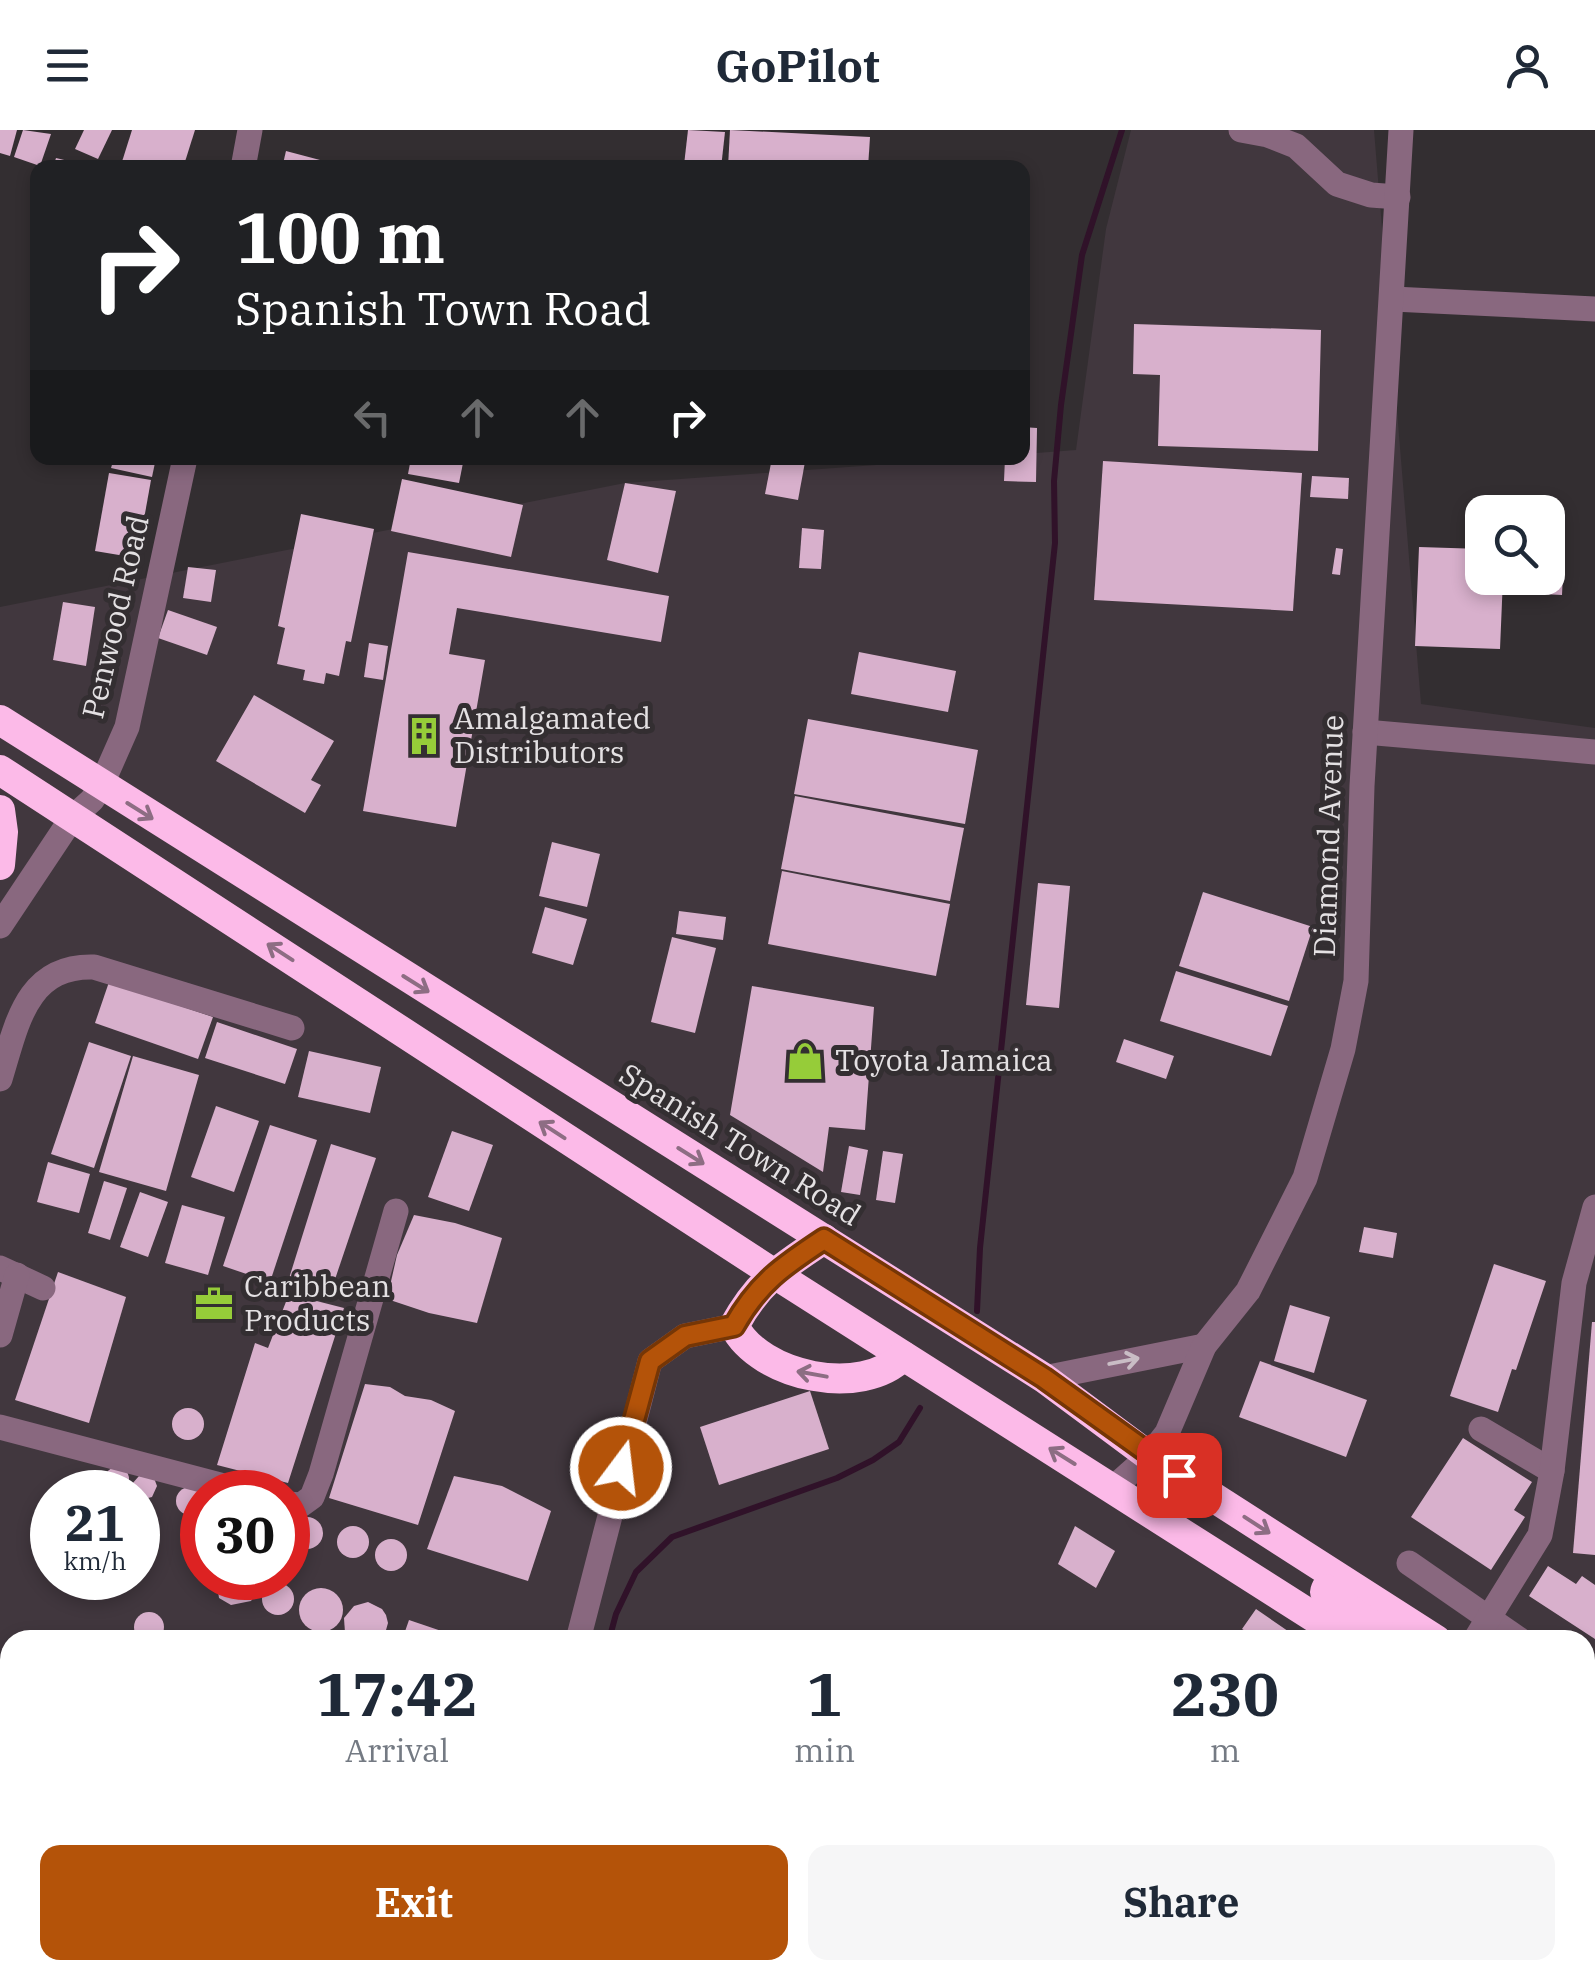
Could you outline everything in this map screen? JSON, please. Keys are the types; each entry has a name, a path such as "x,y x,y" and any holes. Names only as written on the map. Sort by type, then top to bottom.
{"highway":[{"name":"Spanish Town Road","path":"0,720 1044,1378 1149,1456 1420,1630"},
{"path":"0,770 773,1273 1334,1630"},
{"path":"0,810 0,865"},
{"path":"824,1239 773,1273 749,1298 734,1326 742,1343 778,1368 827,1378 872,1374 892,1368 903,1356"},
{"path":"1328,1571 1326,1592 1378,1630"}],"street":[{"path":"244,160 250,130"},
{"path":"1241,130 1296,146 1337,184 1370,195 1398,197"},
{"name":"Diamond Avenue","path":"1113,1488 1168,1433 1204,1346 1248,1292 1305,1178 1342,1049 1356,981 1365,732 1402,130"},
{"path":"1393,298 1595,309"},
{"name":"Penwood Road","path":"0,926 72,818 101,786 127,727 183,465"},
{"path":"1365,732 1595,752"},
{"path":"0,1080 33,993 44,978 75,966 94,967 292,1028"},
{"path":"1410,1563 1481,1630 1540,1535 1552,1471 1574,1282 1595,1207"},
{"path":"310,1498 396,1211"},
{"path":"0,1335 8,1271 43,1288"},
{"path":"581,1630 650,1361 685,1336 734,1326"},
{"path":"1044,1378 1204,1346"},
{"path":"0,1427 180,1474"},
{"path":"1481,1428 1552,1471"}],"shaded area":[{"path":"1131,130 1374,130 1421,704 1595,728 1595,1630 0,1630 0,607 625,483 876,465 1030,465 1030,453 1076,450 1106,229"}],"building":[{"path":"0,130 17,130 10,156 0,153"},
{"path":"23,130 51,134 42,160 30,163 14,157"},
{"path":"84,130 112,130 98,159 75,149"},
{"path":"132,130 195,130 186,160 123,160"},
{"path":"688,130 725,132 722,160 685,160"},
{"path":"730,130 870,137 869,160 728,160"},
{"path":"286,151 320,160 284,160"},
{"path":"1134,324 1321,330 1318,451 1158,446 1160,375 1133,374"},
{"path":"1030,428 1037,428 1036,482 1004,481 1005,465 1030,465"},
{"path":"1103,461 1302,473 1293,611 1094,600"},
{"path":"112,465 155,465 152,477 111,468"},
{"path":"410,465 463,465 459,483 408,474"},
{"path":"771,465 804,465 798,500 765,494"},
{"path":"109,473 151,480 137,558 95,551"},
{"path":"1312,476 1349,478 1348,499 1310,497"},
{"path":"402,479 523,505 511,557 391,531"},
{"path":"625,483 676,491 658,573 607,560"},
{"path":"301,514 374,529 351,642 346,641 339,676 326,673 324,684 303,680 305,670 277,664 285,628 278,626"},
{"path":"802,528 824,530 821,569 799,568"},
{"path":"1419,547 1465,548 1465,595 1502,595 1500,649 1415,646"},
{"path":"1336,548 1343,549 1340,575 1332,574"},
{"name":"Amalgamated Distributors","path":"408,552 669,596 661,642 457,608 449,654 485,660 456,827 363,811"},
{"path":"188,567 216,570 211,602 183,598"},
{"path":"63,602 95,607 86,666 53,660"},
{"path":"168,610 217,627 207,655 158,638"},
{"path":"369,643 388,646 383,680 364,677"},
{"path":"859,652 956,671 948,712 851,694"},
{"path":"254,695 334,741 311,780 321,785 305,813 216,761"},
{"path":"808,719 978,750 965,824 794,794"},
{"path":"795,796 964,828 950,901 781,869"},
{"path":"552,842 600,854 587,907 539,896"},
{"path":"782,871 950,904 936,976 768,944"},
{"path":"1038,883 1070,886 1059,1008 1026,1005"},
{"path":"1203,892 1313,927 1289,1001 1179,966"},
{"path":"545,907 587,919 573,965 532,953"},
{"path":"679,911 726,917 723,940 676,934"},
{"path":"672,937 716,948 695,1033 651,1022"},
{"path":"1176,971 1288,1006 1271,1056 1160,1021"},
{"path":"109,982 213,1017 198,1059 95,1023"},
{"name":"Toyota Jamaica","path":"752,986 874,1007 865,1130 829,1127 823,1172 730,1115"},
{"path":"217,1022 297,1049 285,1084 205,1058"},
{"path":"1124,1039 1174,1056 1166,1079 1116,1062"},
{"path":"89,1042 131,1056 94,1168 51,1154"},
{"path":"309,1051 381,1067 370,1113 298,1097"},
{"path":"133,1056 199,1075 166,1191 99,1172"},
{"path":"216,1106 259,1121 234,1192 191,1177"},
{"path":"270,1125 317,1140 270,1282 223,1266"},
{"path":"452,1131 493,1145 469,1211 428,1197"},
{"path":"331,1144 376,1158 328,1300 286,1288"},
{"path":"849,1146 868,1150 860,1195 841,1192"},
{"path":"883,1151 903,1154 895,1203 876,1200"},
{"path":"48,1162 90,1174 79,1213 37,1202"},
{"path":"104,1181 127,1188 110,1240 88,1233"},
{"path":"140,1192 168,1202 148,1257 120,1247"},
{"path":"182,1205 225,1217 208,1275 165,1263"},
{"path":"414,1215 502,1238 477,1323 387,1299 397,1255"},
{"path":"1364,1227 1397,1233 1393,1258 1359,1252"},
{"path":"1494,1264 1546,1281 1498,1412 1450,1396"},
{"path":"58,1272 126,1297 89,1423 15,1400"},
{"path":"289,1294 344,1308 292,1470 237,1470 217,1465 255,1343 268,1348"},
{"path":"1290,1305 1330,1317 1314,1373 1274,1361"},
{"path":"1595,1322 1595,1555 1573,1553"},
{"path":"1260,1361 1367,1400 1346,1457 1239,1417"},
{"path":"365,1384 390,1387 405,1396 431,1400 455,1411 418,1525 329,1498"},
{"path":"810,1391 829,1449 719,1485 700,1427"},
{"path":"188,1408 199,1413 204,1424 199,1435 188,1440 177,1435 172,1424 177,1413"},
{"path":"1463,1438 1532,1482 1514,1510 1525,1517 1491,1570 1411,1517"},
{"path":"454,1476 502,1486 551,1511 528,1581 427,1549"},
{"path":"310,1518 321,1527 321,1539 310,1548"},
{"path":"353,1526 364,1531 369,1542 364,1553 353,1558 342,1553 337,1542 342,1531"},
{"path":"1075,1526 1115,1551 1096,1588 1058,1564"},
{"path":"391,1539 402,1544 407,1555 402,1566 391,1571 380,1566 375,1555 380,1544"},
{"path":"1548,1566 1576,1584 1582,1576 1595,1585 1595,1630 1581,1630 1529,1596"},
{"path":"321,1588 337,1594 343,1610 337,1626 313,1630 305,1626 299,1610 302,1600 310,1600 310,1592"},
{"path":"222,1600 252,1600 251,1601 231,1605"},
{"path":"262,1600 294,1600 289,1610 278,1615"},
{"path":"368,1602 382,1609 388,1623 386,1630 345,1630 344,1618 354,1606"},
{"path":"1256,1609 1286,1630 1244,1630"},
{"path":"143,1613 155,1613 163,1621 164,1630 134,1630 135,1621"},
{"path":"409,1620 438,1630 406,1630"}],"waterway":[{"path":"977,1311 980,1248 1055,543 1054,481 1061,405 1082,255 1122,130"},
{"path":"612,1630 636,1572 672,1537 837,1478 873,1460 899,1442 920,1408"}],"place":[{"name":"Amalgamated Distributors","path":"424,736"},
{"name":"Toyota Jamaica","path":"805,1061"},
{"name":"Caribbean Products","path":"214,1304"}],"route":[{"path":"621,1468 650,1361 685,1336 734,1326 749,1298 773,1273 824,1239 1044,1378 1179,1475"}]}
